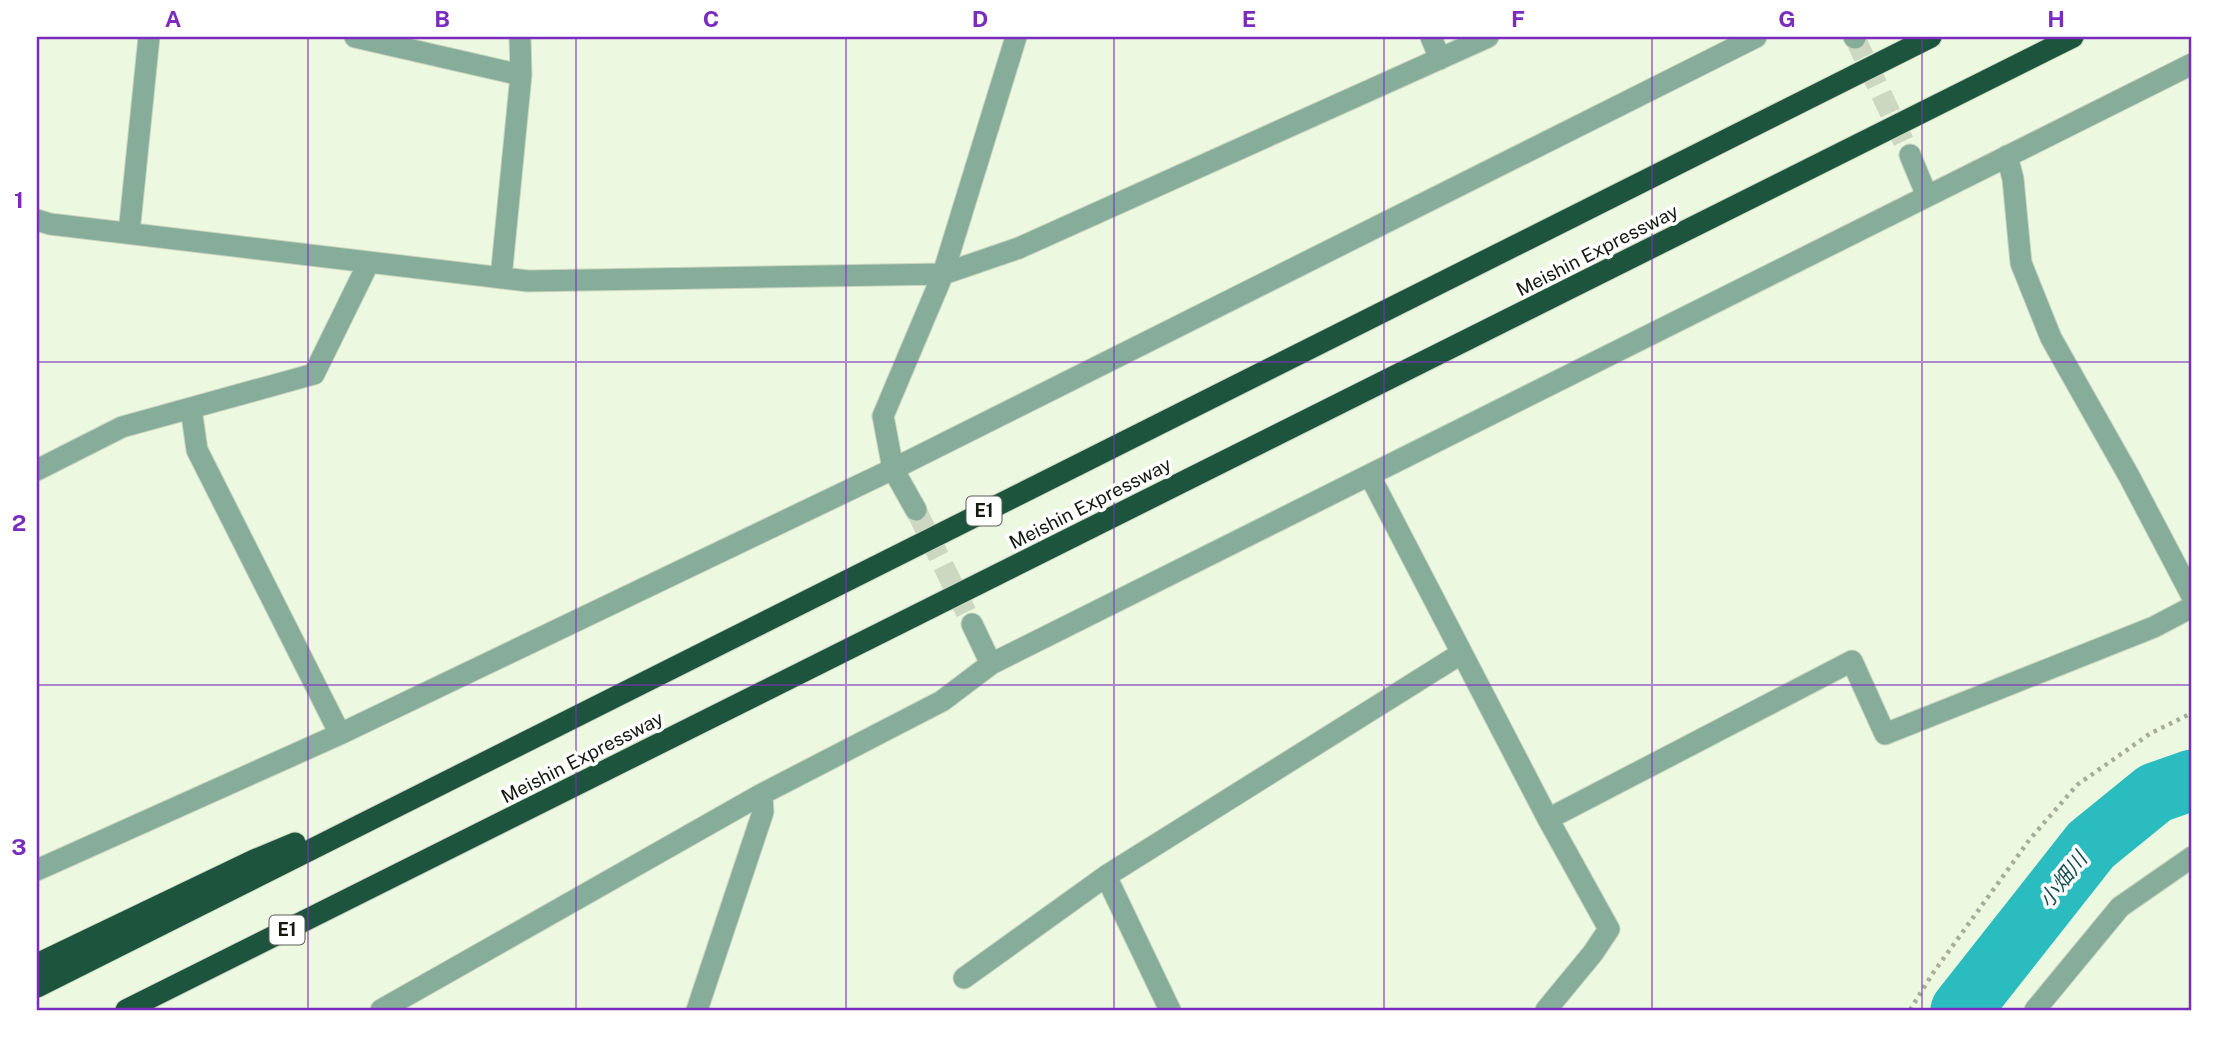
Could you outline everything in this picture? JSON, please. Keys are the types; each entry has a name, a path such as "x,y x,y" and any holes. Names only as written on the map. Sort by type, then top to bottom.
{"highway":[{"name":"Meishin Expressway","path":"37,987 1931,37"},
{"name":"Meishin Expressway","path":"126,1010 2073,37"},
{"path":"37,964 254,860 447,780"},
{"path":"159,1010 447,850"}],"street":[{"path":"129,233 149,37"},
{"path":"355,37 521,75"},
{"path":"501,278 521,75 520,37"},
{"path":"916,510 893,469 883,416 943,274 1016,37"},
{"path":"1431,37 1440,59"},
{"path":"37,219 50,224 528,281 943,274 1019,248 1488,37"},
{"path":"37,870 340,734 893,469 1756,37"},
{"path":"381,1010 762,794 942,701 991,664 2192,64"},
{"path":"1910,155 1927,196"},
{"path":"2007,156 2013,178 2021,263 2051,338 2129,476 2192,596"},
{"path":"37,470 122,427 314,374 369,262"},
{"path":"191,408 197,450 340,734"},
{"path":"1370,476 1548,819 1609,929 1593,953 1546,1010"},
{"path":"1548,819 1852,661 1885,734 2154,627 2192,607"},
{"path":"972,624 991,664"},
{"path":"964,978 1106,876 1462,653"},
{"path":"697,1010 763,812 762,794"},
{"path":"2035,1010 2120,907 2192,858"},
{"path":"1106,876 1170,1010"}],"path":[{"path":"1910,1010 1933,973 2030,839 2077,785 2151,733 2192,713"}],"waterway":[{"name":"小畑川","path":"1961,1010 2091,845 2155,793 2192,780"}],"tunnel":[{"path":"1855,38 1910,155"},
{"path":"916,510 972,624"}]}
